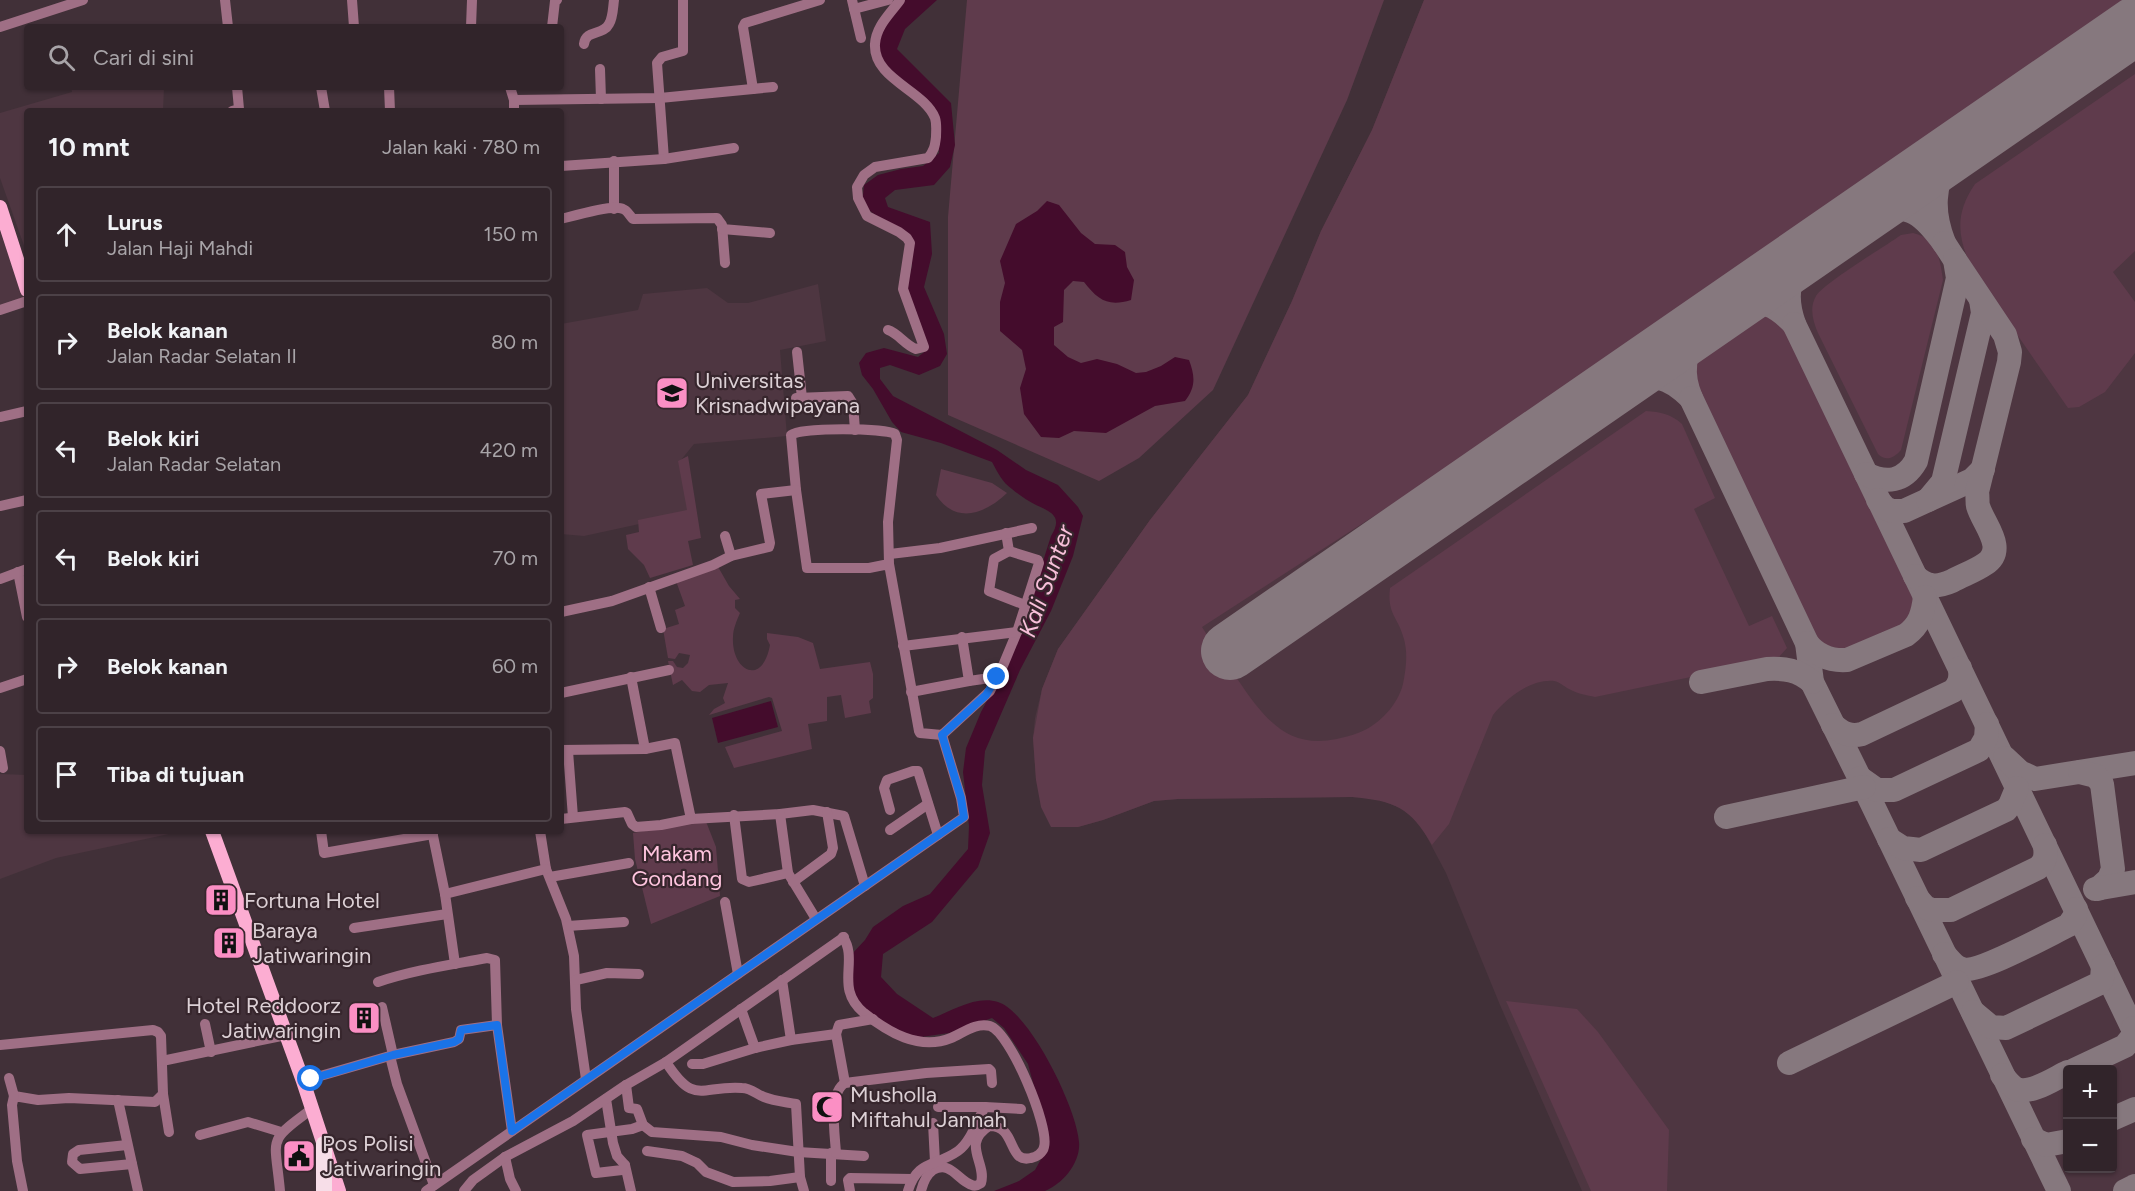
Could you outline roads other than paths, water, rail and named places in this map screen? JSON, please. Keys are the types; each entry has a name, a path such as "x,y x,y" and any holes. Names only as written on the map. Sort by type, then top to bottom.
{"highway":[{"path":"324,1144 324,1191"}],"main road":[{"path":"0,207 24,281"},
{"path":"213,834 303,1082 339,1191"}],"street":[{"path":"0,27 83,0"},
{"path":"225,0 228,24"},
{"path":"352,0 354,24"},
{"path":"471,24 472,0"},
{"path":"552,24 557,0"},
{"path":"584,44 584,39 588,34 604,30 609,24 614,0"},
{"path":"664,159 657,63 658,59 683,51 683,0"},
{"path":"753,89 743,27 745,23 758,17 780,14 820,0"},
{"path":"861,38 853,4 888,0"},
{"path":"888,330 911,347 916,349 924,347 903,289 910,243 899,232 867,216 858,198 857,188 864,175 875,167 928,158 934,152 936,131 934,116 928,107 888,72 876,50 875,41 883,21 900,0"},
{"path":"600,69 601,99"},
{"path":"511,90 514,105 601,99 660,98 773,87"},
{"path":"238,90 239,108"},
{"path":"322,90 324,108"},
{"path":"389,90 390,108"},
{"path":"564,166 664,159 734,148"},
{"path":"614,161 614,209"},
{"path":"564,218 597,210 623,208 633,219 717,218 722,229 725,263"},
{"path":"722,229 770,233"},
{"path":"0,310 24,302"},
{"path":"797,352 799,398 848,396 853,404 855,430"},
{"path":"0,417 24,412"},
{"path":"1025,605 989,591 994,559 1009,551 1039,563 1017,632 997,677 986,695 942,735 919,732 890,559 888,522 897,440 895,434 883,431 801,430 791,435 807,568 869,568 890,559 1032,528"},
{"path":"564,611 612,602 713,565 731,556 769,547 761,494 796,490"},
{"path":"0,506 24,501"},
{"path":"1006,533 1009,551"},
{"path":"725,536 731,556"},
{"path":"0,579 23,570"},
{"path":"649,587 661,628"},
{"path":"903,646 1017,632"},
{"path":"962,638 969,681"},
{"path":"564,692 669,670"},
{"path":"631,677 645,748"},
{"path":"911,692 997,677"},
{"path":"0,688 24,680"},
{"path":"382,1007 397,1084 430,1188 964,817 961,798 942,735"},
{"path":"573,817 565,751 645,748 675,743 692,819"},
{"path":"0,751 3,768"},
{"path":"890,810 885,784 891,778 918,771 938,835"},
{"path":"890,830 928,804"},
{"path":"564,818 625,812 636,827 734,815 780,814 813,810 827,812 846,818 865,886"},
{"path":"734,815 742,879 749,882 791,878 831,854 833,848 827,812"},
{"path":"780,814 791,878 816,919"},
{"path":"321,834 324,853 428,834"},
{"path":"433,834 455,964"},
{"path":"540,834 548,873 568,926 574,956 576,1009 586,1079"},
{"path":"445,894 548,873 629,864"},
{"path":"725,902 738,974"},
{"path":"354,928 447,914"},
{"path":"568,926 624,922"},
{"path":"464,1191 473,1180 506,1158 573,1121 626,1085 666,1062 843,937 848,952 849,992 859,1008 887,1030 908,1040 945,1039 979,1025 988,1025 996,1029 1020,1064 1044,1134 1043,1149 1038,1155 1025,1159 1016,1155 1009,1136 1004,1130 997,1126 989,1126 982,1131 976,1144 981,1183 971,1185 953,1171 939,1168 930,1172 921,1191"},
{"path":"378,982 404,973 487,958 495,960 497,1025 512,1131"},
{"path":"576,980 606,974 639,974"},
{"path":"782,980 792,1040"},
{"path":"741,1009 755,1048"},
{"path":"845,1083 836,1034 838,1025 873,1019"},
{"path":"205,1024 211,1052"},
{"path":"303,1082 392,1056 454,1042 459,1039 461,1030 497,1025"},
{"path":"0,1045 153,1030 158,1032 163,1094 169,1132"},
{"path":"692,1064 703,1064 755,1048 792,1040 836,1034"},
{"path":"162,1061 286,1035"},
{"path":"666,1062 683,1086 687,1088 707,1091 746,1088 764,1097 796,1104 800,1177 804,1191"},
{"path":"831,1181 834,1100 841,1085 926,1073 989,1069 992,1083"},
{"path":"9,1078 14,1096 12,1105 17,1161 23,1191"},
{"path":"626,1085 629,1107"},
{"path":"14,1096 38,1100 69,1098 155,1102 163,1094"},
{"path":"606,1099 616,1156 625,1165 631,1191"},
{"path":"118,1100 138,1191"},
{"path":"608,1114 629,1107 637,1109 643,1125 652,1132 720,1137 752,1145 798,1152 864,1156"},
{"path":"938,1107 1021,1109"},
{"path":"908,1191 918,1171 958,1151 965,1144 985,1107"},
{"path":"280,1191 275,1150 278,1136 312,1109"},
{"path":"200,1135 248,1122 281,1132"},
{"path":"933,1123 934,1162"},
{"path":"625,1165 622,1170 596,1172 587,1135 632,1129 643,1125"},
{"path":"127,1145 79,1150 73,1154 72,1162 80,1169 132,1164"},
{"path":"647,1151 682,1156 697,1163 706,1172 733,1182 759,1180 770,1186 800,1177"},
{"path":"506,1158 510,1179 516,1191"},
{"path":"850,1191 848,1180 850,1178 912,1179"}],"water":[{"name":"Kali Sunter","path":"900,0 937,0 905,29 897,49 951,103 955,145 950,167 934,185 895,190 885,198 888,207 930,222 932,254 924,287 944,334 947,354 940,366 919,375 890,365 880,368 880,379 893,396 997,450 1026,470 1058,485 1083,516 1073,556 1051,611 1020,670 985,751 982,785 990,833 978,867 932,922 883,954 881,977 897,994 933,1018 965,1004 990,1000 1011,1010 1024,1023 1050,1063 1061,1086 1070,1108 1079,1142 1077,1157 1070,1171 1052,1188 1045,1191 994,1191 1019,1181 1035,1170 1045,1152 1039,1105 1028,1064 1004,1028 992,1018 949,1033 907,1039 863,1010 849,983 851,955 873,927 903,906 930,894 968,849 969,826 963,772 966,748 981,712 1004,669 1025,618 1056,524 1051,513 1024,498 1006,483 992,462 941,443 901,432 862,375 859,363 866,353 884,348 918,357 928,349 905,295 912,266 912,242 862,205 864,185 878,175 923,166 939,153 936,113 883,66 875,41"},
{"path":"1047,201 1059,205 1081,233 1095,244 1115,245 1125,252 1127,267 1134,280 1131,300 1116,303 1099,297 1084,282 1073,281 1064,290 1063,322 1054,327 1054,345 1068,357 1081,363 1097,359 1117,364 1136,373 1161,366 1175,357 1189,360 1193,381 1191,391 1185,401 1155,406 1106,433 1074,431 1059,438 1041,437 1024,414 1020,388 1026,369 1022,350 1000,331 1000,302 1005,283 1000,261 1016,224 1037,211"},
{"path":"771,701 778,727 718,743 712,718"}],"place":[{"name":"Universitas Krisnadwipayana","path":"672,393"},
{"name":"Fortuna Hotel","path":"221,900"},
{"name":"Baraya Jatiwaringin","path":"229,943"},
{"name":"Hotel Reddoorz Jatiwaringin","path":"364,1018"},
{"name":"Musholla Miftahul Jannah","path":"827,1107"},
{"name":"Pos Polisi Jatiwaringin","path":"299,1156"}],"park label":[{"name":"Makam Gondang","path":"677,866"}]}
